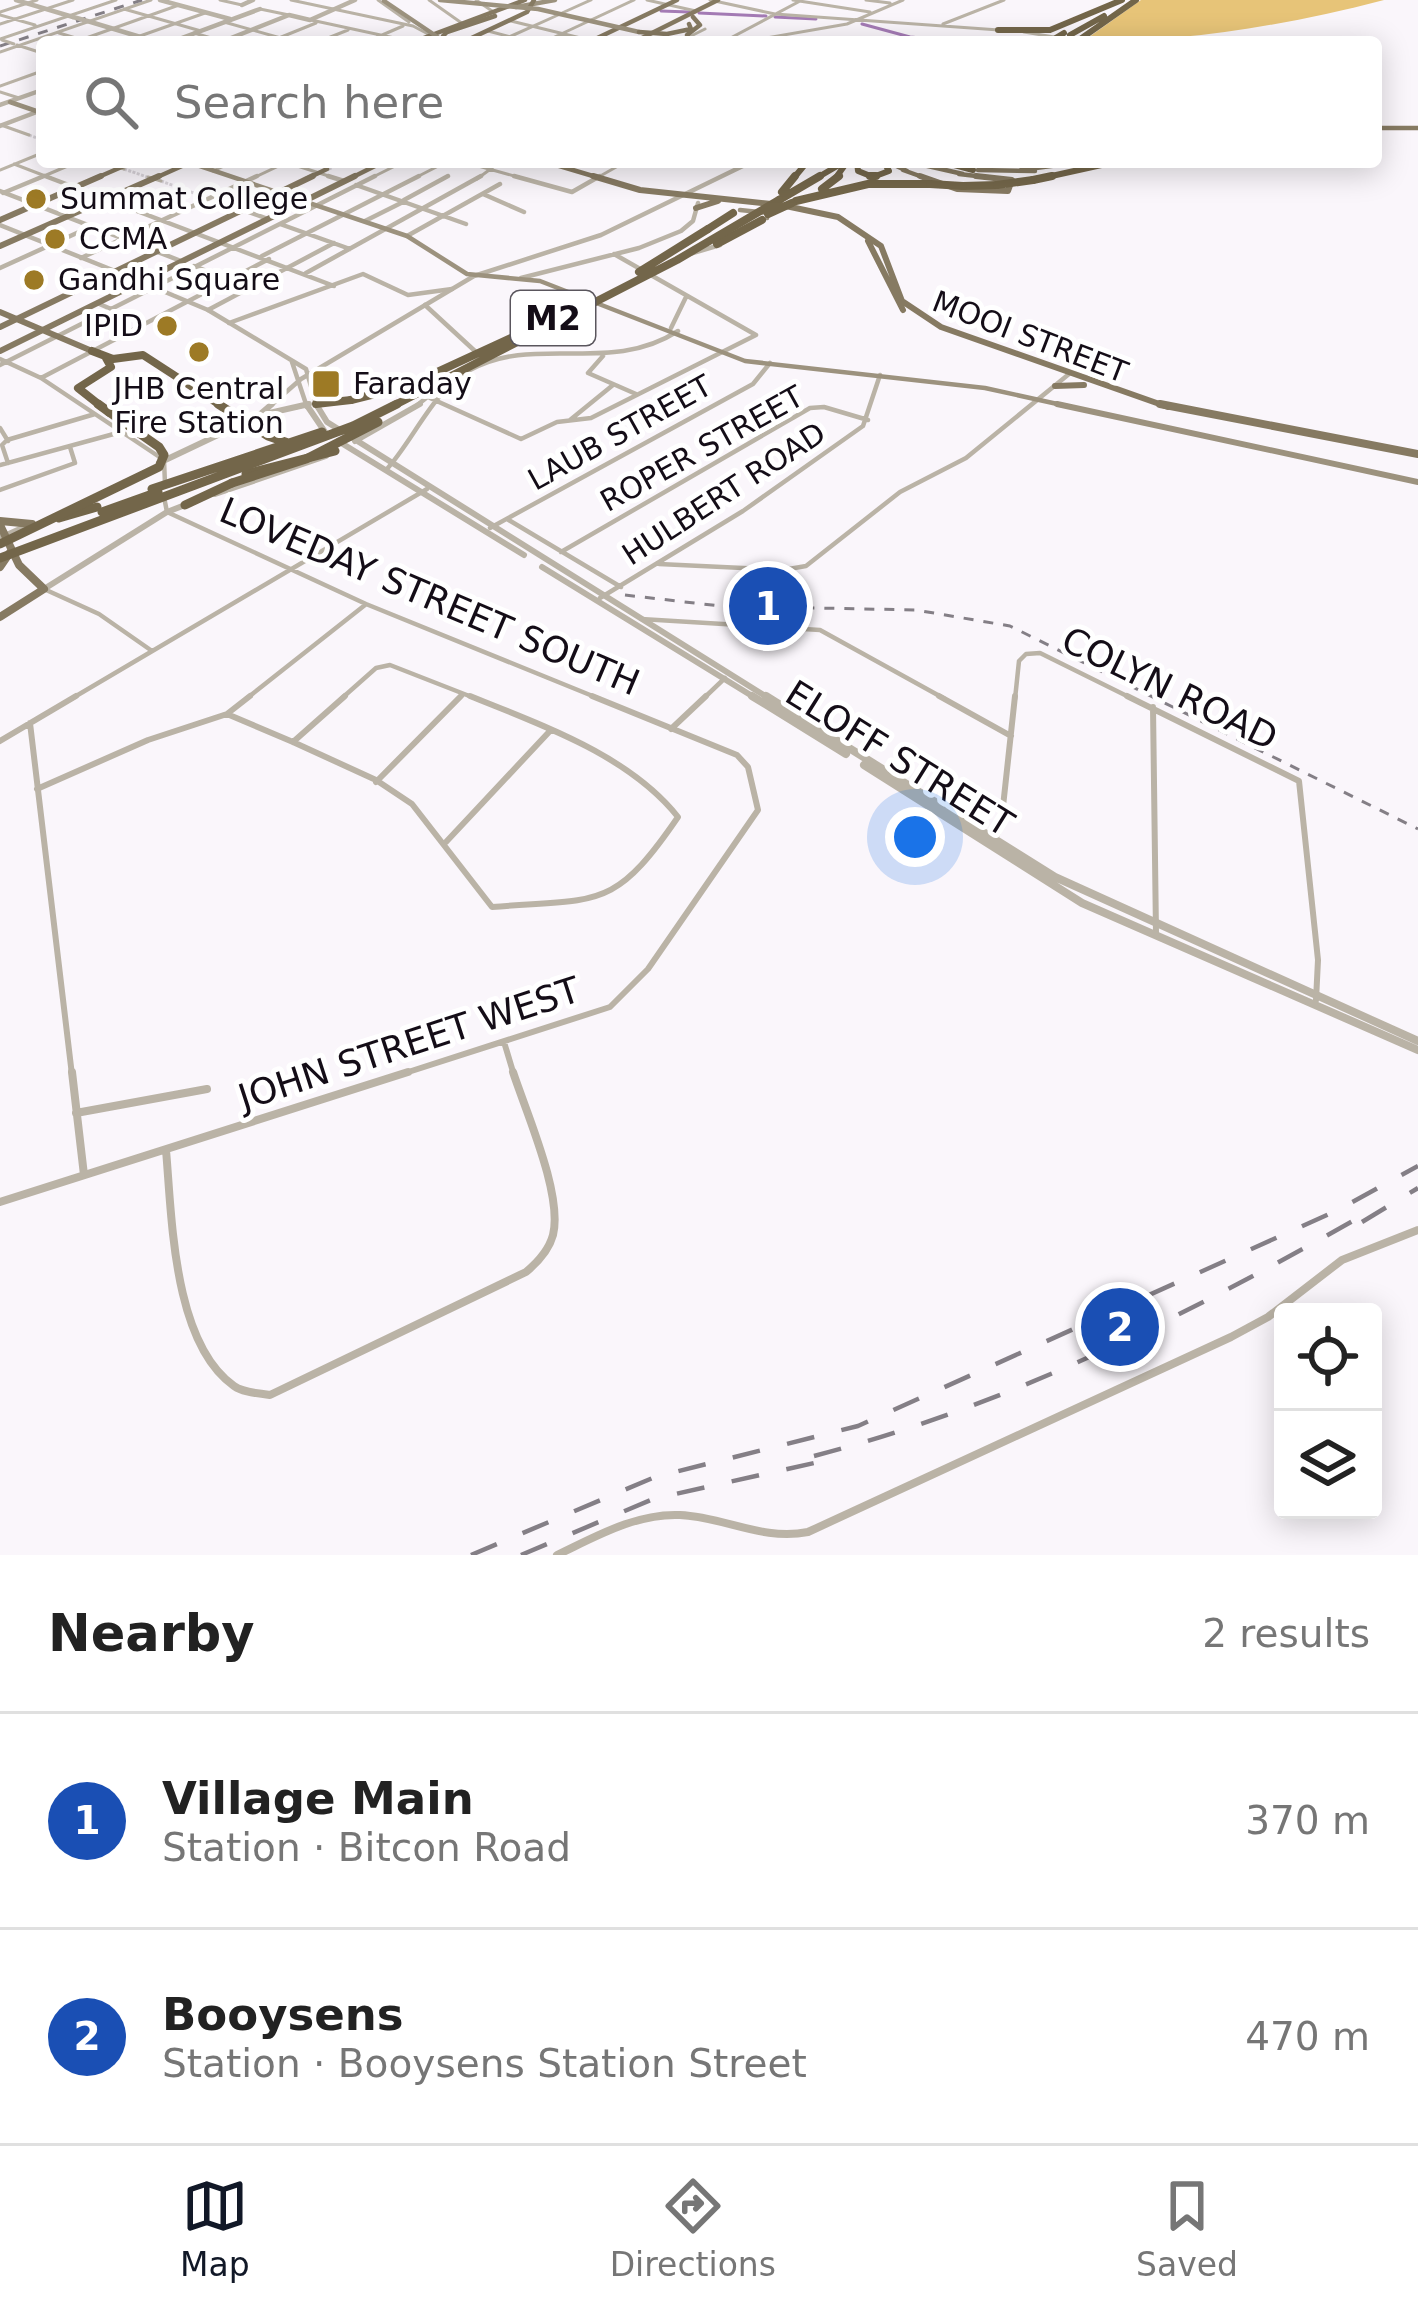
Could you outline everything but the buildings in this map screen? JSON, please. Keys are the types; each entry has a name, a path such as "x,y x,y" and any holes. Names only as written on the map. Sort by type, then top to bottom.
{"highway":[{"path":"998,30 1050,30 1123,0"},
{"path":"1064,36 1123,0"},
{"path":"1067,34 1134,0"},
{"path":"1085,36 1134,0"},
{"path":"1008,32 1020,36"},
{"path":"777,202 804,168"},
{"name":"M2","path":"639,276 716,241 832,168"},
{"path":"716,241 794,205 843,173 843,168"},
{"path":"858,168 873,176 888,173 887,168"},
{"path":"967,168 976,170"},
{"path":"794,205 868,184 995,184 1075,168"},
{"name":"M2","path":"3,548 331,436 777,202"},
{"path":"639,276 737,211"},
{"path":"716,241 766,218"},
{"path":"316,404 407,386 533,332"},
{"path":"184,505 306,460 533,332"},
{"name":"M2","path":"3,548 331,429 533,332"},
{"path":"92,352 143,355 283,443 329,443 368,427"},
{"path":"3,548 159,467 164,455 159,447 78,388 111,367 104,356"},
{"path":"32,524 331,429"},
{"path":"3,548 290,459 340,448"}],"main road":[{"path":"383,0 436,36"},
{"path":"440,0 544,10 657,36"},
{"path":"443,36 525,0"},
{"path":"507,8 557,0"},
{"path":"477,36 557,0"},
{"path":"604,36 677,0"},
{"path":"646,36 715,0"},
{"path":"513,20 533,2"},
{"path":"686,36 700,25 694,13"},
{"path":"427,36 495,15"},
{"path":"639,32 691,29 689,24 659,29"},
{"path":"10,102 36,110"},
{"path":"1382,127 1418,127"},
{"path":"0,222 122,168"},
{"path":"0,246 177,168"},
{"path":"206,168 407,236 473,276 520,278 674,330 724,352 770,363 950,382 1418,482"},
{"path":"2,359 42,331 373,168"},
{"name":"MOOI STREET","path":"566,168 640,190 755,204"},
{"path":"906,168 966,191 1002,193 1011,183 1058,168"},
{"path":"908,168 953,182 995,184"},
{"path":"934,168 1011,183 1084,168"},
{"path":"959,174 1031,175 1064,168"},
{"path":"0,327 327,169"},
{"path":"976,170 1031,175"},
{"name":"MOOI STREET","path":"681,195 777,202 833,220 865,237 878,254 895,302 921,323 1053,371 1191,413 1418,457"},
{"path":"697,206 723,201"},
{"path":"734,202 737,211"},
{"path":"766,218 777,202"},
{"name":"MOOI STREET","path":"777,202 838,217 871,236 885,253 902,301 928,321 1053,371"},
{"path":"737,211 755,204"},
{"path":"766,218 794,205"},
{"path":"737,211 757,209 769,214 766,218"},
{"path":"0,312 92,352"},
{"path":"1053,371 1056,404"},
{"name":"MOOI STREET","path":"1069,373 1084,385 1187,416 1418,457"},
{"path":"1053,388 1084,385"},
{"path":"0,567 0,523 32,524"},
{"path":"0,617 44,589 20,573 3,548"}],"street":[{"path":"16,0 136,36"},
{"path":"0,13 37,0"},
{"path":"0,24 73,0"},
{"path":"93,0 105,4"},
{"path":"1,40 116,0"},
{"path":"44,36 151,0"},
{"path":"160,0 231,20"},
{"path":"220,0 386,36"},
{"path":"242,5 254,0"},
{"path":"291,0 410,23"},
{"path":"310,20 355,0"},
{"path":"383,0 410,23 435,36"},
{"path":"429,0 463,24"},
{"path":"476,0 495,15"},
{"path":"511,36 591,0"},
{"path":"558,36 634,0"},
{"path":"647,0 694,13"},
{"path":"715,0 776,14 946,24 1036,36"},
{"path":"745,8 760,0"},
{"path":"866,0 894,4"},
{"path":"848,24 903,0"},
{"path":"946,24 1004,0"},
{"path":"736,36 797,2 871,14"},
{"path":"93,36 179,5"},
{"path":"541,8 658,36"},
{"path":"124,9 208,36"},
{"path":"187,36 260,9"},
{"path":"142,36 205,12"},
{"path":"0,13 38,26"},
{"path":"871,14 874,22"},
{"path":"238,36 290,15"},
{"path":"513,20 570,36"},
{"path":"224,22 273,36"},
{"path":"285,36 320,22"},
{"path":"778,36 874,22 946,24 1038,36"},
{"path":"382,35 410,23"},
{"path":"332,36 351,28"},
{"path":"694,36 706,29"},
{"path":"488,31 506,36"},
{"path":"56,32 66,36"},
{"path":"0,52 36,38"},
{"path":"1,40 36,51"},
{"path":"0,89 36,74"},
{"path":"0,89 20,98"},
{"path":"0,105 36,92"},
{"path":"1,126 36,113"},
{"path":"1,126 29,135"},
{"path":"0,170 36,155"},
{"path":"14,164 334,286"},
{"path":"1,193 63,168"},
{"path":"214,171 220,168"},
{"path":"81,258 274,168"},
{"path":"304,168 466,224"},
{"path":"2,359 57,337 391,168"},
{"path":"40,378 230,280 425,168"},
{"path":"485,168 568,192 614,168"},
{"path":"258,416 301,379 473,276 592,238 736,168"},
{"path":"303,274 478,179 488,169"},
{"path":"364,222 448,176"},
{"path":"407,236 500,184"},
{"path":"1,193 250,288"},
{"path":"483,194 524,212"},
{"path":"520,278 676,233 693,220 697,206"},
{"path":"243,210 350,249"},
{"path":"677,257 684,241 737,211"},
{"path":"44,589 167,512 340,448 430,398 485,357 677,257 712,249 766,218"},
{"path":"0,222 208,310 309,374 316,404 258,416 32,524 3,548"},
{"path":"2,265 93,226"},
{"path":"208,310 334,243"},
{"path":"430,398 518,438 570,420 591,418 756,335 639,276 614,254"},
{"path":"229,323 364,274 408,295 452,290"},
{"path":"389,468 466,369 532,357 650,349 674,330 686,297"},
{"path":"98,303 145,324"},
{"path":"425,305 442,314 458,339 485,357"},
{"path":"605,354 587,372 636,394"},
{"path":"2,359 40,378 164,460 168,465 167,512"},
{"path":"291,361 301,379 304,405"},
{"name":"LAUB STREET","path":"487,530 753,384 770,363"},
{"path":"659,564 783,570 806,566 900,492 966,458 1023,416 1069,373"},
{"name":"HULBERT ROAD","path":"600,600 743,512 868,420 880,375"},
{"path":"570,420 614,384"},
{"name":"ELOFF STREET","path":"316,404 327,422 389,468 906,788 1082,903 1238,963"},
{"name":"ELOFF STREET","path":"304,405 311,421 340,448 389,468"},
{"name":"ROPER STREET","path":"561,551 810,408 824,406 868,420"},
{"path":"9,440 95,414"},
{"path":"0,428 9,440 6,464 121,432"},
{"path":"0,490 64,470 75,463 70,446"},
{"path":"0,741 424,490"},
{"name":"LOVEDAY STREET SOUTH","path":"167,512 366,604 671,729"},
{"path":"507,519 621,587"},
{"path":"44,589 99,614 152,651"},
{"name":"ELOFF STREET","path":"600,600 658,635"},
{"path":"37,789 148,740 226,714 366,604"},
{"path":"637,619 824,632 1011,736 1001,825 992,844"},
{"path":"658,635 678,621"},
{"name":"COLYN ROAD","path":"1011,736 1019,662 1032,653 1048,656 1299,781 1318,980 1311,998"},
{"path":"226,714 408,800 446,842 486,905 499,908 604,898 645,865 676,824 677,813 667,801 597,752 390,665 376,668 290,744"},
{"path":"671,729 725,677"},
{"path":"376,782 462,695"},
{"path":"1154,707 1156,933"},
{"path":"30,723 84,1175"},
{"name":"JOHN STREET WEST","path":"0,1202 602,1010 629,993 756,815 758,804 746,762 671,729"},
{"path":"446,842 549,732"},
{"name":"ELOFF STREET","path":"992,844 1418,1050"},
{"name":"ELOFF STREET","path":"1311,998 1418,1041"},
{"path":"166,1150 182,1292 198,1338 237,1389 254,1396 270,1395 526,1272 550,1248 556,1219 553,1200 504,1042"},
{"path":"76,1113 207,1089"},
{"path":"557,1555 664,1515 700,1518 775,1536 808,1532 1231,1337 1268,1317 1342,1260 1418,1230"}],"shaded area":[{"path":"1141,0 1384,0 1234,31 1090,36"}],"waterway":[{"path":"661,11 689,12"},
{"path":"699,13 766,16"},
{"path":"775,17 816,19"},
{"path":"862,24 906,36"}],"tunnel":[{"path":"29,135 36,138"},
{"path":"124,169 147,177"},
{"path":"161,181 202,196"}],"railway":[{"path":"0,46 142,0"},
{"path":"329,382 345,394"},
{"path":"625,595 720,606 916,610 1010,626 1418,829"},
{"path":"471,1555 655,1477 858,1426 1338,1210 1418,1166"},
{"path":"1362,1222 1418,1188"},
{"path":"814,1456 960,1410 1101,1352 1372,1210"},
{"path":"521,1555 653,1499 832,1459"}],"place":[{"name":"Summat College","path":"36,199"},
{"name":"CCMA","path":"55,239"},
{"name":"Gandhi Square","path":"34,280"},
{"name":"IPID","path":"167,326"},
{"name":"JHB Central Fire Station","path":"199,352"},
{"name":"Faraday","path":"326,384"},
{"name":"Village Main","path":"768,606"},
{"name":"Booysens","path":"1120,1327"}]}
